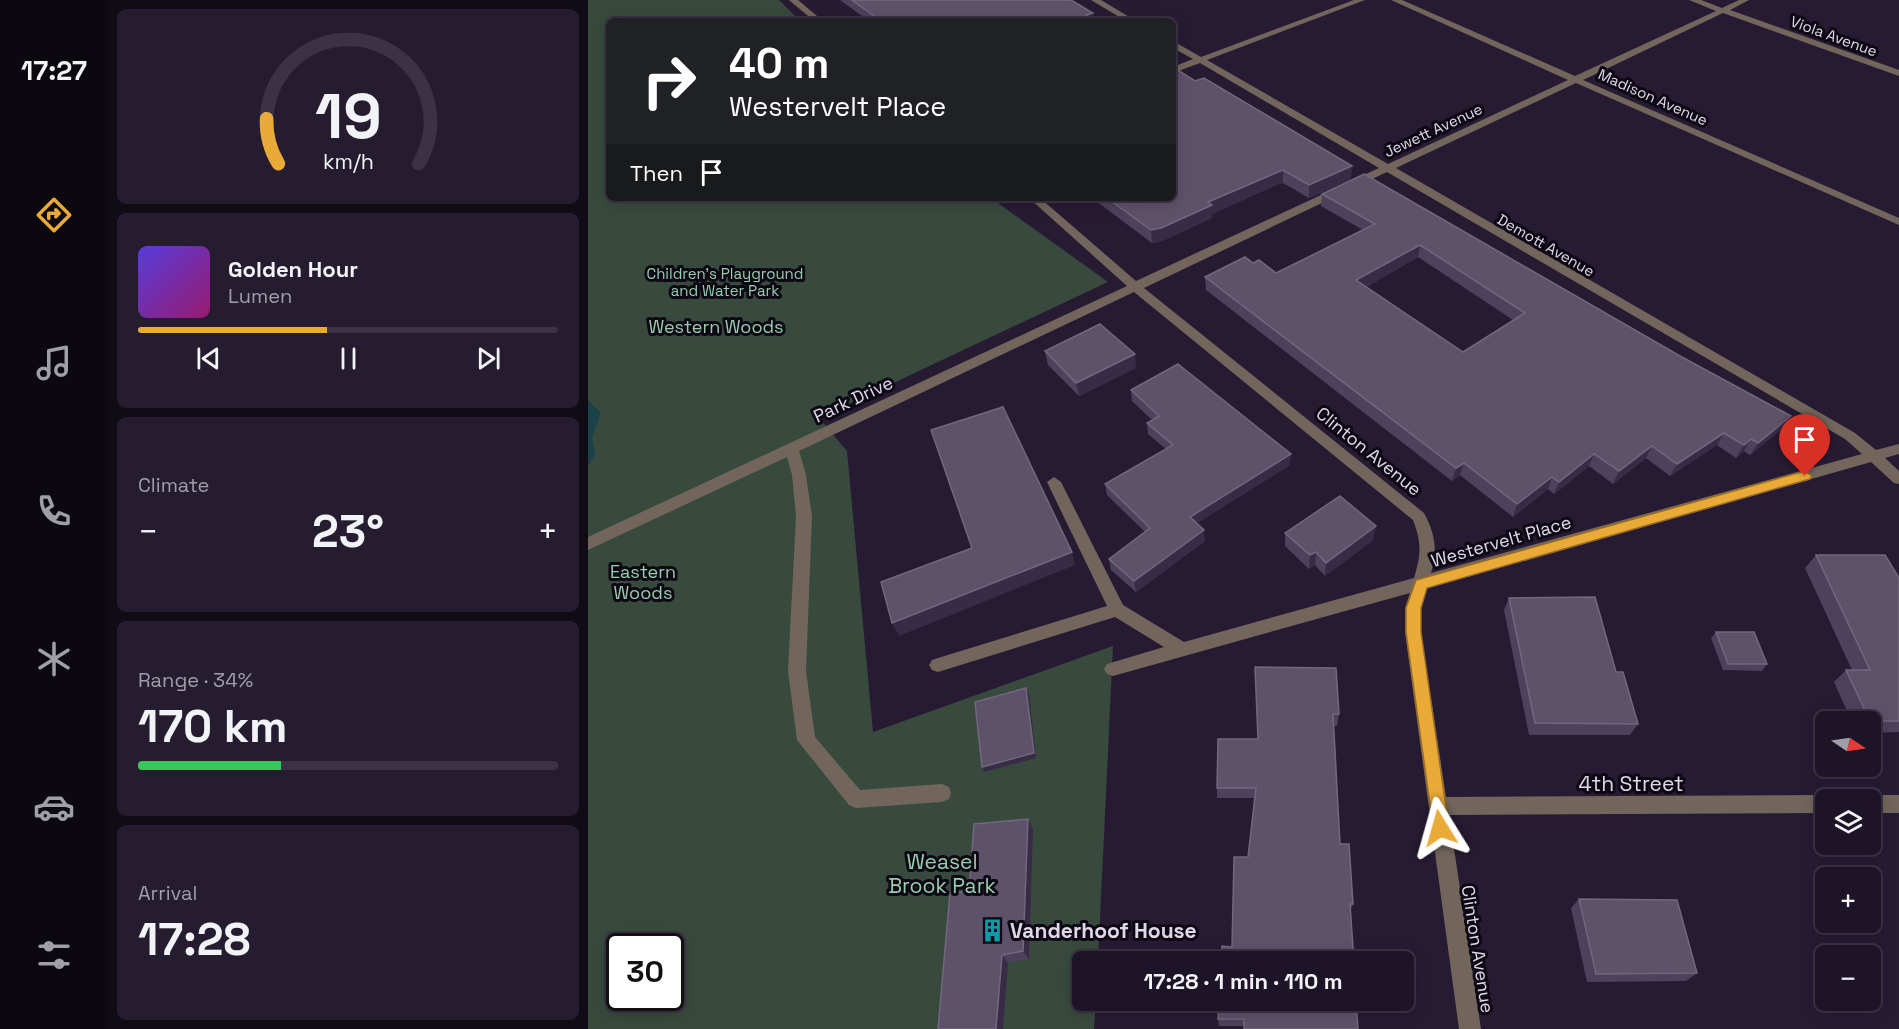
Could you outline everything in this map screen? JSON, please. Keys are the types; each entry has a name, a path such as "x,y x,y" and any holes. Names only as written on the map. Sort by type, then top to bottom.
{"street":[{"path":"793,0 815,18"},
{"path":"1095,0 1127,18"},
{"path":"1176,69 1361,0"},
{"name":"Madison Avenue","path":"1395,0 1899,222"},
{"name":"Viola Avenue","path":"1693,0 1899,73"},
{"name":"Jewett Avenue","path":"1134,286 1745,0"},
{"name":"Demott Avenue","path":"1176,46 1384,169 1850,436 1899,479"},
{"name":"Clinton Avenue","path":"1037,201 1134,286 1419,517 1428,540 1427,562 1413,608 1413,632 1470,1029"},
{"name":"Park Drive","path":"588,544 1134,286"},
{"path":"791,448 799,474 804,516 797,671 806,740 856,799 942,793"},
{"name":"Westervelt Place","path":"1113,669 1899,449"},
{"path":"1054,482 1117,610 1183,650"},
{"path":"938,665 1117,610"},
{"name":"4th Street","path":"1437,806 1815,804"},
{"path":"1881,804 1899,804"}],"green space":[{"name":"Weasel Brook Park","path":"588,0 779,0 797,18 606,18 606,201 995,201 1108,282 819,418 847,451 873,732 1113,646 1098,951 1072,951 1072,1011 1095,1011 1094,1029 588,1029"}],"shaded area":[{"path":"588,400 601,413 592,437 595,455 588,466"}],"building":[{"path":"852,0 1071,0 1093,13 1086,15 1091,18 877,18"},
{"path":"1176,69 1195,81 1204,78 1352,166 1309,185 1283,170 1208,202 1212,205 1161,228 1151,230 1111,201 1176,201"},
{"path":"1364,174 1680,356 1791,416 1758,443 1751,439 1744,445 1724,433 1677,464 1652,446 1619,471 1594,454 1559,482 1552,477 1517,504 1464,463 1456,468 1205,277 1245,257 1253,263 1259,260 1276,273 1375,224 1322,194","holes":["1420,245 1525,313 1463,352 1356,280"]},
{"path":"1100,324 1135,354 1076,383 1045,351"},
{"path":"1178,364 1291,454 1190,517 1204,530 1134,581 1109,559 1150,528 1105,484 1173,445 1147,423 1159,416 1131,390"},
{"path":"1003,407 1072,552 892,623 881,582 972,548 931,430"},
{"path":"1340,496 1376,526 1326,563 1316,552 1310,555 1285,533"},
{"path":"1816,555 1885,555 1899,578 1899,721 1881,721 1881,711 1865,711 1846,670 1870,670"},
{"path":"1595,597 1616,672 1623,672 1638,724 1535,723 1509,598"},
{"path":"1716,632 1754,632 1767,664 1728,664"},
{"path":"1255,667 1336,668 1339,714 1333,714 1340,844 1349,844 1353,951 1222,951 1222,946 1232,947 1234,857 1248,857 1256,788 1217,788 1218,739 1258,739"},
{"path":"1026,688 1034,753 982,767 975,702"},
{"name":"Vanderhoof House","path":"1028,819 1023,951 1002,955 996,1029 938,1029 950,893 969,891 974,824"},
{"path":"1579,899 1677,900 1697,973 1596,974"},
{"path":"1218,1011 1357,1011 1358,1029 1244,1029 1244,1019 1218,1019"}],"place":[{"name":"Vanderhoof House","path":"992,930"}],"route":[{"path":"1440,828 1413,632 1413,608 1421,584 1805,476"}],"park label":[{"name":"Children's Playground and Water Park","path":"725,282"},
{"name":"Western Woods","path":"716,326"},
{"name":"Eastern Woods","path":"643,581"}]}
